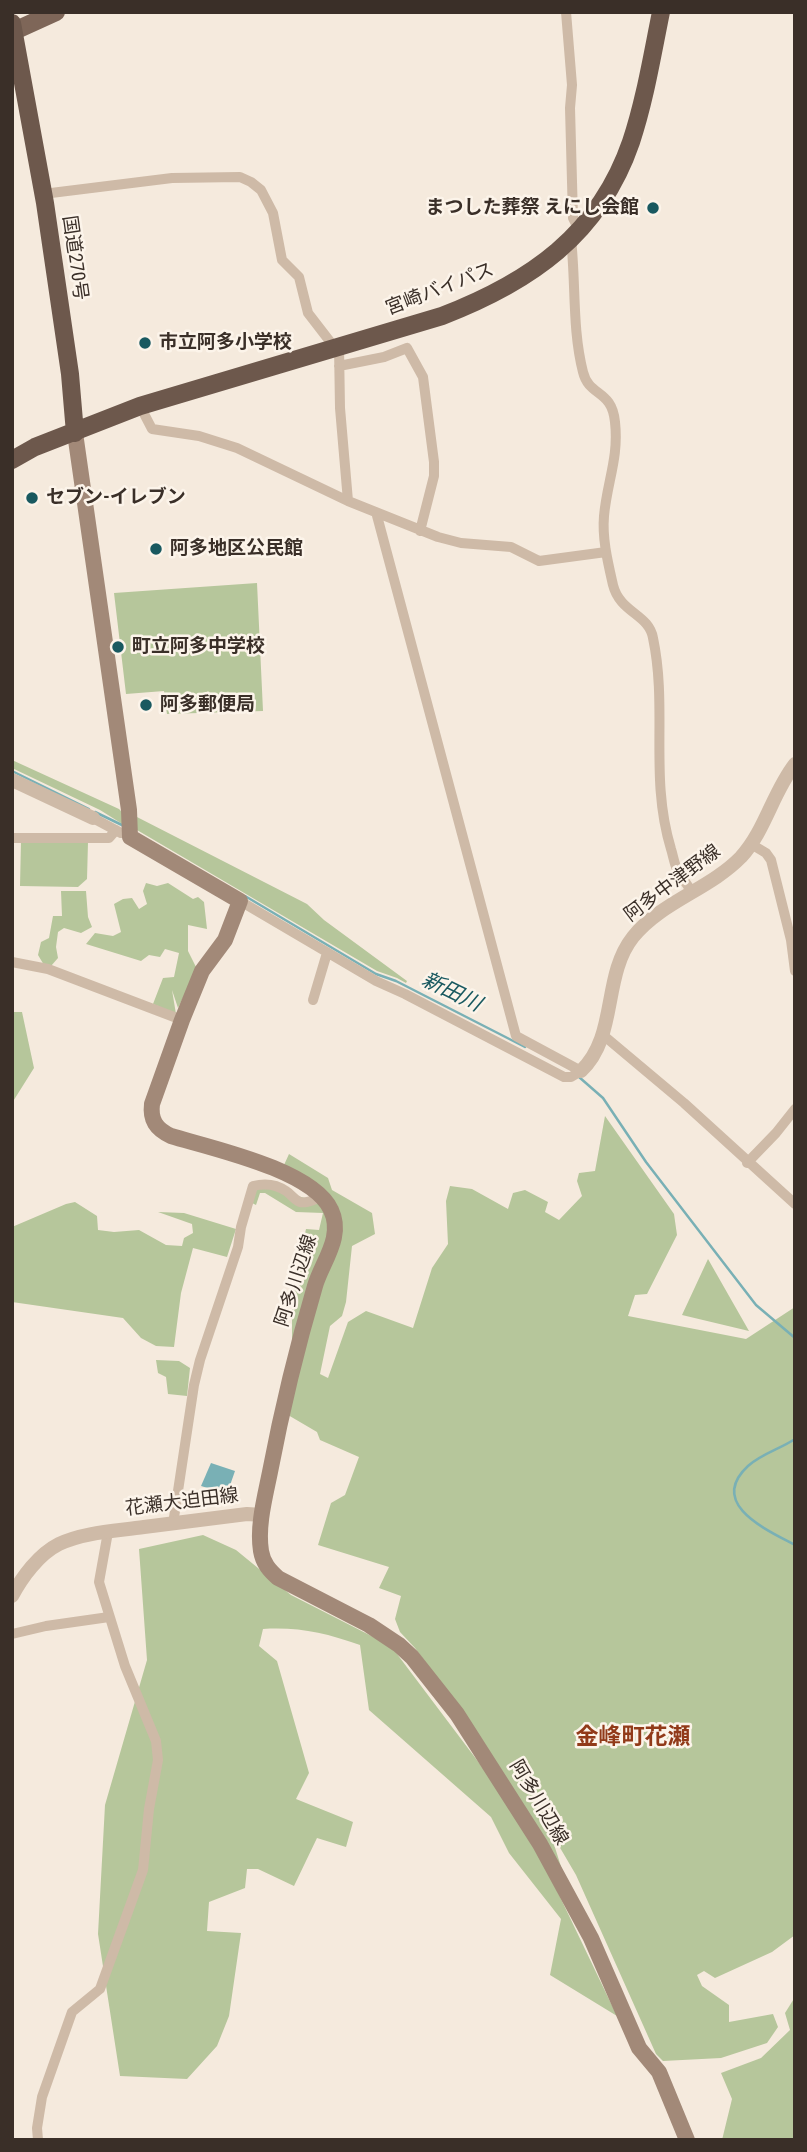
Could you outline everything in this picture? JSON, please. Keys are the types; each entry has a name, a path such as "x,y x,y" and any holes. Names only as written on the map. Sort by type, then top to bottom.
{"highway":[{"name":"宮崎バイパス","path":"75,433 140,406 338,354 478,302 519,281 547,261 575,235 614,180 630,144 644,95 661,12"},
{"name":"国道270号","path":"13,29 43,194 70,374 75,433"},
{"path":"12,460 35,447 75,433"}],"main road":[{"path":"13,29 56,12"},
{"path":"75,433 126,832 240,901 225,940 202,971 182,1020 152,1104 152,1117 155,1124 171,1136 279,1168 321,1197"},
{"name":"阿多川辺線","path":"321,1197 332,1210 335,1235 316,1282 283,1404 262,1515 261,1551 267,1568 278,1578 369,1625 399,1645 412,1657 457,1714 540,1844 585,1926 639,2048 659,2072 687,2140"}],"street":[{"path":"566,12 572,85 570,108 578,340 587,386 604,396 614,412 616,449 604,520 606,552 618,599 647,624 653,634 659,686 658,776 662,814 676,867 691,891"},
{"path":"43,194 172,178 240,177 261,190 273,213 278,252 299,277 309,313 338,354 348,501"},
{"path":"338,354 384,357 407,348 424,377 433,476 420,531"},
{"path":"140,406 152,429 218,441 420,531 461,543 511,547 539,561 606,552"},
{"path":"376,512 516,1036 577,1073"},
{"name":"阿多中津野線","path":"577,1073 590,1063 603,1035 619,967 627,947 644,926 741,857 751,844 795,764"},
{"path":"12,780 126,832"},
{"path":"12,838 109,838 126,832"},
{"path":"751,844 766,853 771,860 791,940 795,971"},
{"path":"240,901 376,981 564,1077 577,1073"},
{"path":"313,1000 327,953"},
{"path":"12,961 48,970 182,1020"},
{"path":"603,1035 684,1103 795,1205"},
{"path":"747,1163 795,1109"},
{"path":"173,1524 194,1385 200,1360 222,1301 253,1186 274,1185 285,1189 297,1201 304,1202 321,1197"},
{"name":"花瀬大迫田線","path":"12,1596 25,1574 59,1544 108,1532 247,1514 262,1515"},
{"name":"花瀬大迫田線","path":"38,2140 42,2096 72,2012 100,1989 143,1870 149,1809 158,1760 156,1741 129,1677 99,1582 108,1532"},
{"path":"12,1634 46,1626 109,1618"}],"green space":[{"path":"257,583 263,711 167,714 164,691 126,694 114,593"},
{"path":"12,760 119,809 125,815 124,825 100,810 12,768"},
{"path":"135,816 307,904 324,920 407,981 406,983 377,971 137,830"},
{"path":"21,841 88,842 87,879 78,887 20,886"},
{"path":"146,883 157,886 168,883 193,899 198,897 204,902 207,929 188,925 188,951 197,969 178,1008 172,990 176,1014 153,1004 163,978 174,977 179,953 165,949 160,957 149,955 141,961 86,944 95,933 113,936 121,932 114,904 132,898 139,909 147,904 143,891"},
{"path":"61,891 86,891 88,917 92,927 81,933 64,928 58,932 58,958 51,966 44,965 38,955 41,942 49,938 53,916 62,916"},
{"path":"12,1012 22,1012 34,1068 12,1103"},
{"path":"605,1116 674,1214 677,1235 647,1294 635,1295 628,1316 746,1339 795,1307 795,1935 772,1952 715,1978 704,1971 697,1975 702,1986 729,2005 729,2022 773,2014 778,2027 767,2043 721,2058 663,2061 656,2054 576,1875 559,1846 557,1835 562,1816 545,1816 564,1876 483,1741 415,1648 400,1632 395,1619 401,1596 379,1588 389,1567 318,1545 331,1503 345,1495 359,1457 320,1440 317,1432 288,1415 292,1289 306,1229 319,1230 323,1213 296,1212 265,1193 260,1193 256,1205 252,1203 257,1188 262,1187 321,1202 284,1165 289,1154 328,1178 332,1190 372,1213 375,1234 352,1246 346,1302 342,1316 330,1326 320,1374 328,1378 348,1322 366,1311 413,1328 432,1268 448,1244 446,1201 450,1186 472,1189 508,1209 513,1193 525,1190 548,1202 545,1212 559,1220 582,1196 577,1181 579,1173 595,1171"},
{"path":"75,1202 97,1216 98,1230 139,1230 166,1245 182,1246 184,1238 193,1233 192,1224 158,1212 184,1213 236,1229 227,1257 193,1248 181,1293 174,1347 156,1346 141,1338 123,1318 12,1302 12,1227"},
{"path":"708,1259 749,1331 682,1315"},
{"path":"156,1360 179,1361 190,1368 187,1396 168,1394 166,1377 158,1373"},
{"path":"203,1535 236,1550 291,1595 391,1646 504,1796 550,1876 617,2016 550,1975 561,1919 509,1853 491,1817 369,1710 360,1645 312,1632 263,1629 259,1646 277,1661 309,1773 296,1799 353,1822 346,1847 317,1838 294,1886 258,1869 247,1869 245,1888 209,1902 207,1931 241,1933 229,2016 217,2046 187,2079 120,2076 98,1934 105,1805 147,1660 139,1549"},
{"path":"795,1997 795,2140 722,2140 732,2099 721,2073 761,2058 790,2030 785,2013"}],"water":[{"path":"211,1463 235,1471 227,1494 201,1486"}],"waterway":[{"name":"新田川","path":"12,771 89,809"},
{"name":"新田川","path":"95,812 124,826"},
{"name":"新田川","path":"245,896 376,974 396,981 525,1047"},
{"name":"新田川","path":"579,1077 603,1098 646,1162 756,1305 795,1338"},
{"name":"新田川","path":"795,1439 748,1466 737,1480 734,1492 737,1504 746,1514 770,1532 795,1545"}],"place":[{"name":"まつした葬祭 えにし会館","path":"653,208"},
{"name":"市立阿多小学校","path":"145,343"},
{"name":"セブン-イレブン","path":"32,498"},
{"name":"阿多地区公民館","path":"156,549"},
{"name":"町立阿多中学校","path":"118,647"},
{"name":"阿多郵便局","path":"146,705"}],"district":[{"name":"金峰町花瀬","path":"633,1738"}]}
